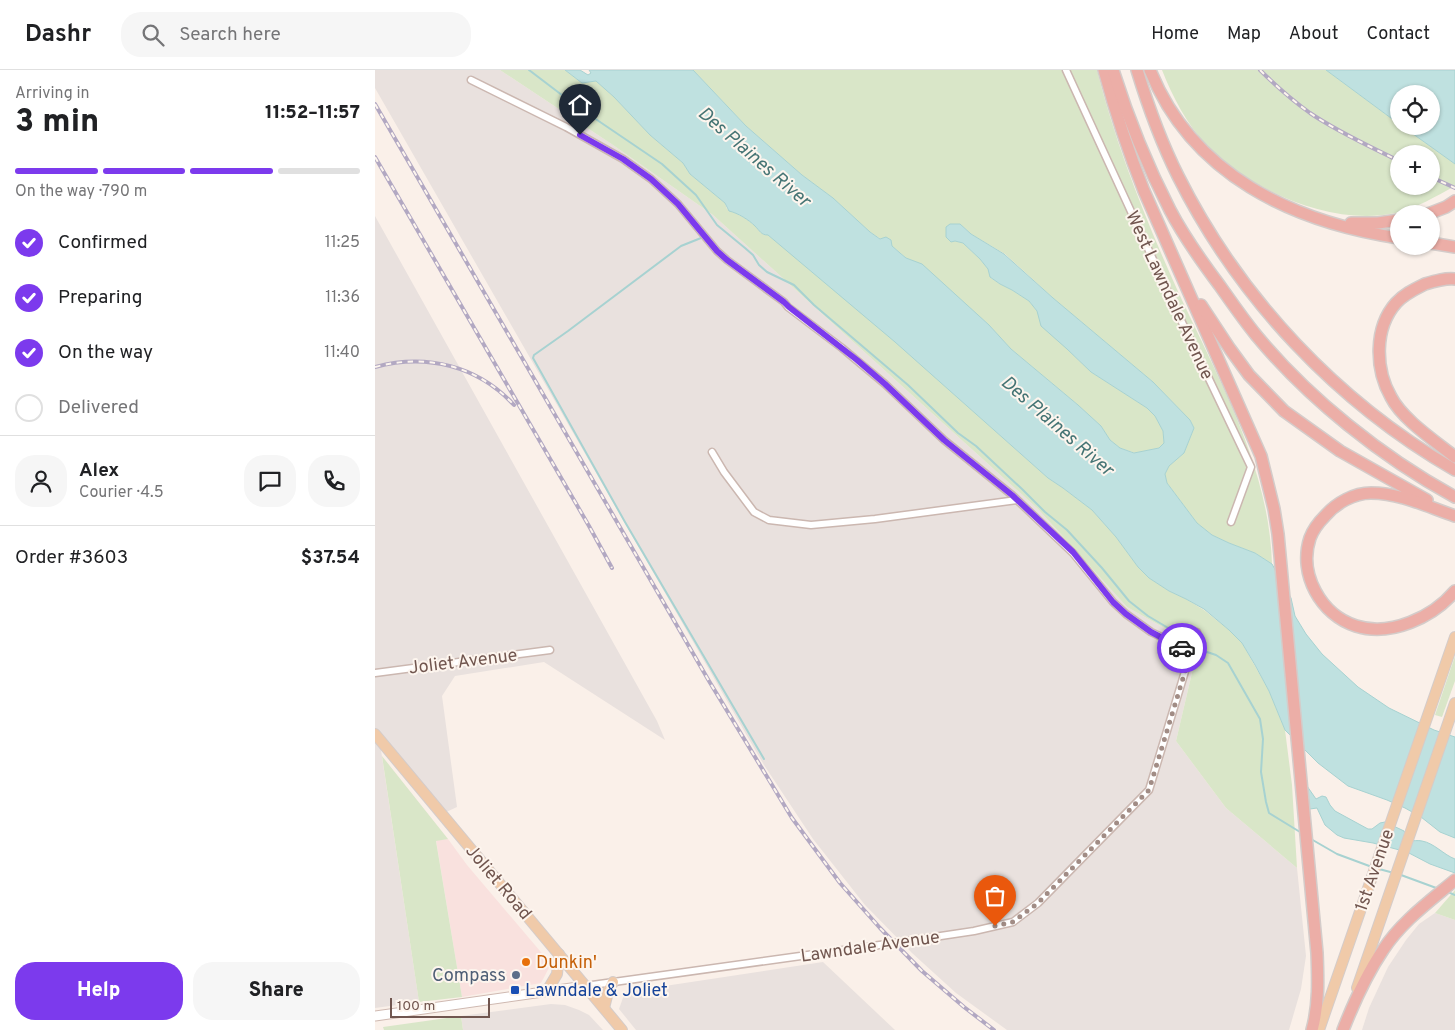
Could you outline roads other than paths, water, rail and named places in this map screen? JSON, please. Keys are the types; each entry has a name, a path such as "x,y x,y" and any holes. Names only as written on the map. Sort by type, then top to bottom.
{"highway":[{"path":"1104,70 1114,108 1144,190 1261,456 1274,509 1278,534 1317,953 1318,991 1312,1030"},
{"path":"1113,70 1137,138 1170,212 1192,249 1256,335 1309,390 1374,445 1401,464 1455,496"},
{"path":"1137,70 1149,107 1178,175 1219,247 1255,296 1298,347 1343,390 1410,443 1455,470"},
{"path":"1150,70 1170,109 1187,134 1210,158 1241,183 1319,220 1345,228 1390,236"},
{"path":"1297,210 1334,221 1356,224 1390,222"},
{"path":"1440,244 1455,247"},
{"path":"1178,267 1209,319 1249,375 1284,411 1340,451 1455,516"},
{"path":"1455,279 1434,281 1413,289 1396,303 1384,322 1378,352 1382,378 1391,399 1411,421 1455,457"},
{"path":"1455,516 1402,497 1369,493 1354,497 1341,502 1329,511 1318,524 1311,538 1307,556 1309,573 1316,593 1327,608 1343,620 1357,626 1388,628 1417,620 1444,603 1455,591"},
{"path":"1343,1030 1365,980 1383,949 1414,915 1455,880"}],"main road":[{"name":"1st Avenue","path":"1319,1030 1455,637"},
{"name":"1st Avenue","path":"1343,1030 1455,703"},
{"name":"Joliet Road","path":"375,734 622,1030"},
{"path":"547,991 557,974 559,954"},
{"path":"604,1008 613,982"}],"street":[{"name":"West Lawndale Avenue","path":"1066,70 1175,308 1251,467 1231,522"},
{"path":"471,80 566,127 623,159 651,179 678,204 717,251 727,260 842,348 885,384 944,440 1017,500 1073,552 1113,602 1126,614 1151,632 1191,652"},
{"path":"712,452 753,512 769,520 811,525 875,519 1017,500"},
{"name":"Lawndale Avenue","path":"375,1016 894,943 974,931 1013,922 1038,903 1149,790 1197,632"},
{"name":"Joliet Avenue","path":"375,672 550,650"}],"water":[{"name":"Des Plaines River","path":"565,70 580,70 588,75 591,73 589,70 693,70 746,126 802,175 833,198 870,232 880,239 886,237 891,240 892,246 906,258 922,264 989,325 1011,349 1101,426 1110,440 1120,448 1134,453 1159,448 1164,443 1163,431 1155,416 1147,408 1091,372 1041,326 1037,311 1029,301 990,277 988,269 963,243 951,242 946,237 946,227 950,224 960,224 971,234 1004,254 1153,382 1190,420 1194,428 1184,453 1169,466 1165,474 1167,483 1197,523 1212,535 1255,553 1272,564 1291,598 1295,616 1306,634 1322,654 1358,687 1389,708 1434,730 1455,737 1455,838 1440,832 1421,817 1405,808 1348,786 1318,763 1285,730 1269,691 1255,665 1242,643 1229,630 1204,609 1169,591 1149,578 1092,510 1048,478 895,342 768,235 762,233 743,217 729,211 725,203 690,174 683,163 650,135 596,81 582,83"},
{"path":"1326,70 1455,70 1455,164 1440,153 1440,145 1428,145 1415,135 1440,135 1440,85 1390,85 1390,117"},
{"path":"1307,786 1316,799 1322,796 1326,797 1335,811 1368,829 1372,829 1385,822 1404,831 1409,841 1422,841 1435,847 1455,859 1455,873 1430,864 1407,852 1337,835 1325,825 1317,808 1304,808"}],"waterway":[{"path":"529,70 575,105 662,164 696,195 717,225 753,255 759,265 767,272 794,285 814,305 908,385 958,433 976,446 1045,512 1067,530 1129,601 1148,616 1175,632"},
{"path":"701,238 681,246 534,355 533,358 625,522 764,759"},
{"path":"1204,651 1216,655 1228,663 1260,719 1263,739 1261,772 1269,813 1300,832"},
{"path":"1311,839 1337,854 1372,867"},
{"path":"1379,869 1394,873"},
{"path":"1401,875 1439,889"},
{"path":"1448,892 1455,895"}],"railway":[{"path":"1260,70 1284,93 1310,113 1343,133 1390,156"},
{"path":"375,104 709,681 792,818 840,883 880,928 922,971 994,1030"},
{"path":"375,157 612,568"},
{"path":"1440,181 1455,188"},
{"path":"375,367 394,363 414,362 451,366 468,372 484,381 514,405"}],"place":[{"name":"Dunkin'","path":"526,962"},
{"name":"Compass","path":"516,975"},
{"name":"Lawndale & Joliet","path":"515,990"}]}
